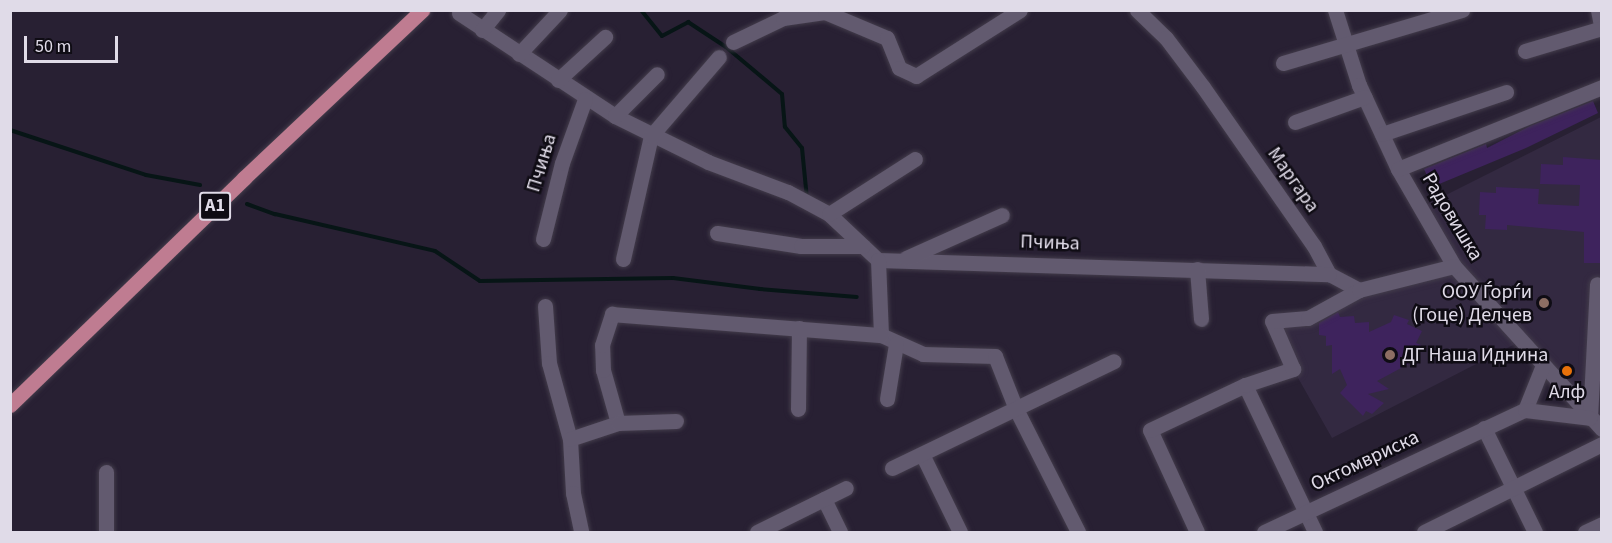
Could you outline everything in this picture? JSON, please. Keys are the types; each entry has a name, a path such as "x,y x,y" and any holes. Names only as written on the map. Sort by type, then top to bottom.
{"main road":[{"name":"A1","path":"10,405 244,178 422,10"}],"street":[{"path":"482,30 498,10"},
{"path":"519,54 560,10"},
{"path":"733,42 783,18 825,12 887,38 899,68 916,76 1020,10"},
{"name":"Маргара","path":"1137,10 1166,38 1203,87 1314,246 1329,274"},
{"name":"Радовишка","path":"1335,10 1344,44 1365,98 1398,169 1454,266 1590,418"},
{"path":"1284,63 1462,10"},
{"path":"1525,51 1601,29 1598,10"},
{"path":"459,13 585,99 651,136 708,162 788,192 829,214 878,260 881,335"},
{"path":"558,80 605,37"},
{"path":"622,259 651,136 718,57"},
{"path":"615,116 657,74"},
{"name":"Радовишка","path":"1398,169 1602,87"},
{"path":"1382,134 1506,92"},
{"path":"1295,122 1365,98"},
{"name":"Пчиња","path":"543,239 562,164 585,99"},
{"path":"829,214 915,159"},
{"name":"Пчиња","path":"901,260 1002,215"},
{"path":"717,233 801,246 862,246"},
{"name":"Пчиња","path":"878,260 1329,274"},
{"path":"1197,532 1150,430 1245,385 1293,369 1272,321 1308,318 1359,290 1454,266"},
{"path":"1197,269 1201,319"},
{"path":"1329,274 1359,290"},
{"path":"1590,418 1597,284"},
{"path":"545,306 549,363 570,438 573,493 581,532"},
{"path":"618,423 603,370 602,345 612,314 881,335 896,344 923,354 995,356 1016,409 1078,532"},
{"path":"798,409 799,328"},
{"path":"887,399 896,344"},
{"path":"892,468 1114,361"},
{"path":"1543,365 1525,410 1590,418 1602,429"},
{"path":"1245,385 1315,532"},
{"name":"Октомвриска","path":"1264,532 1525,410"},
{"path":"570,438 618,423 676,421"},
{"path":"1484,428 1535,532"},
{"path":"1424,532 1602,444"},
{"path":"922,454 960,532"},
{"path":"106,472 106,532"},
{"path":"757,532 846,488"},
{"path":"824,500 840,532"},
{"path":"1585,532 1602,524"}],"shaded area":[{"path":"1601,117 1601,429 1521,341 1332,438 1293,369 1272,321 1308,318 1359,290 1453,266 1422,207"}],"building":[{"path":"1593,101 1598,113 1526,148 1432,187 1424,169 1486,144 1487,148 1530,126"},
{"path":"1563,157 1602,160 1602,263 1584,263 1584,232 1507,225 1507,230 1485,229 1486,215 1479,215 1480,192 1496,193 1496,187 1539,189 1538,204 1579,206 1580,185 1540,184 1541,164 1563,165"},
{"path":"1338,312 1340,317 1354,316 1355,323 1369,322 1369,332 1391,322 1394,315 1409,320 1407,324 1422,331 1416,343 1421,345 1416,360 1377,381 1389,389 1368,394 1384,403 1372,414 1366,411 1363,416 1340,393 1347,385 1340,369 1332,374 1332,345 1326,346 1326,336 1319,335 1319,323"},
{"name":"Алф","path":"1566,362 1575,370 1569,378 1560,369"}],"waterway":[{"path":"641,10 662,36 688,22 726,47 782,94 785,127 802,148 807,199"},
{"path":"10,130 146,175 200,185"},
{"path":"247,204 275,214 435,251 480,281 673,278 760,289 857,297"}],"place":[{"name":"ООУ Ѓорѓи (Гоце) Делчев","path":"1544,303"},
{"name":"ДГ Наша Иднина","path":"1390,355"},
{"name":"Алф","path":"1567,371"}]}
